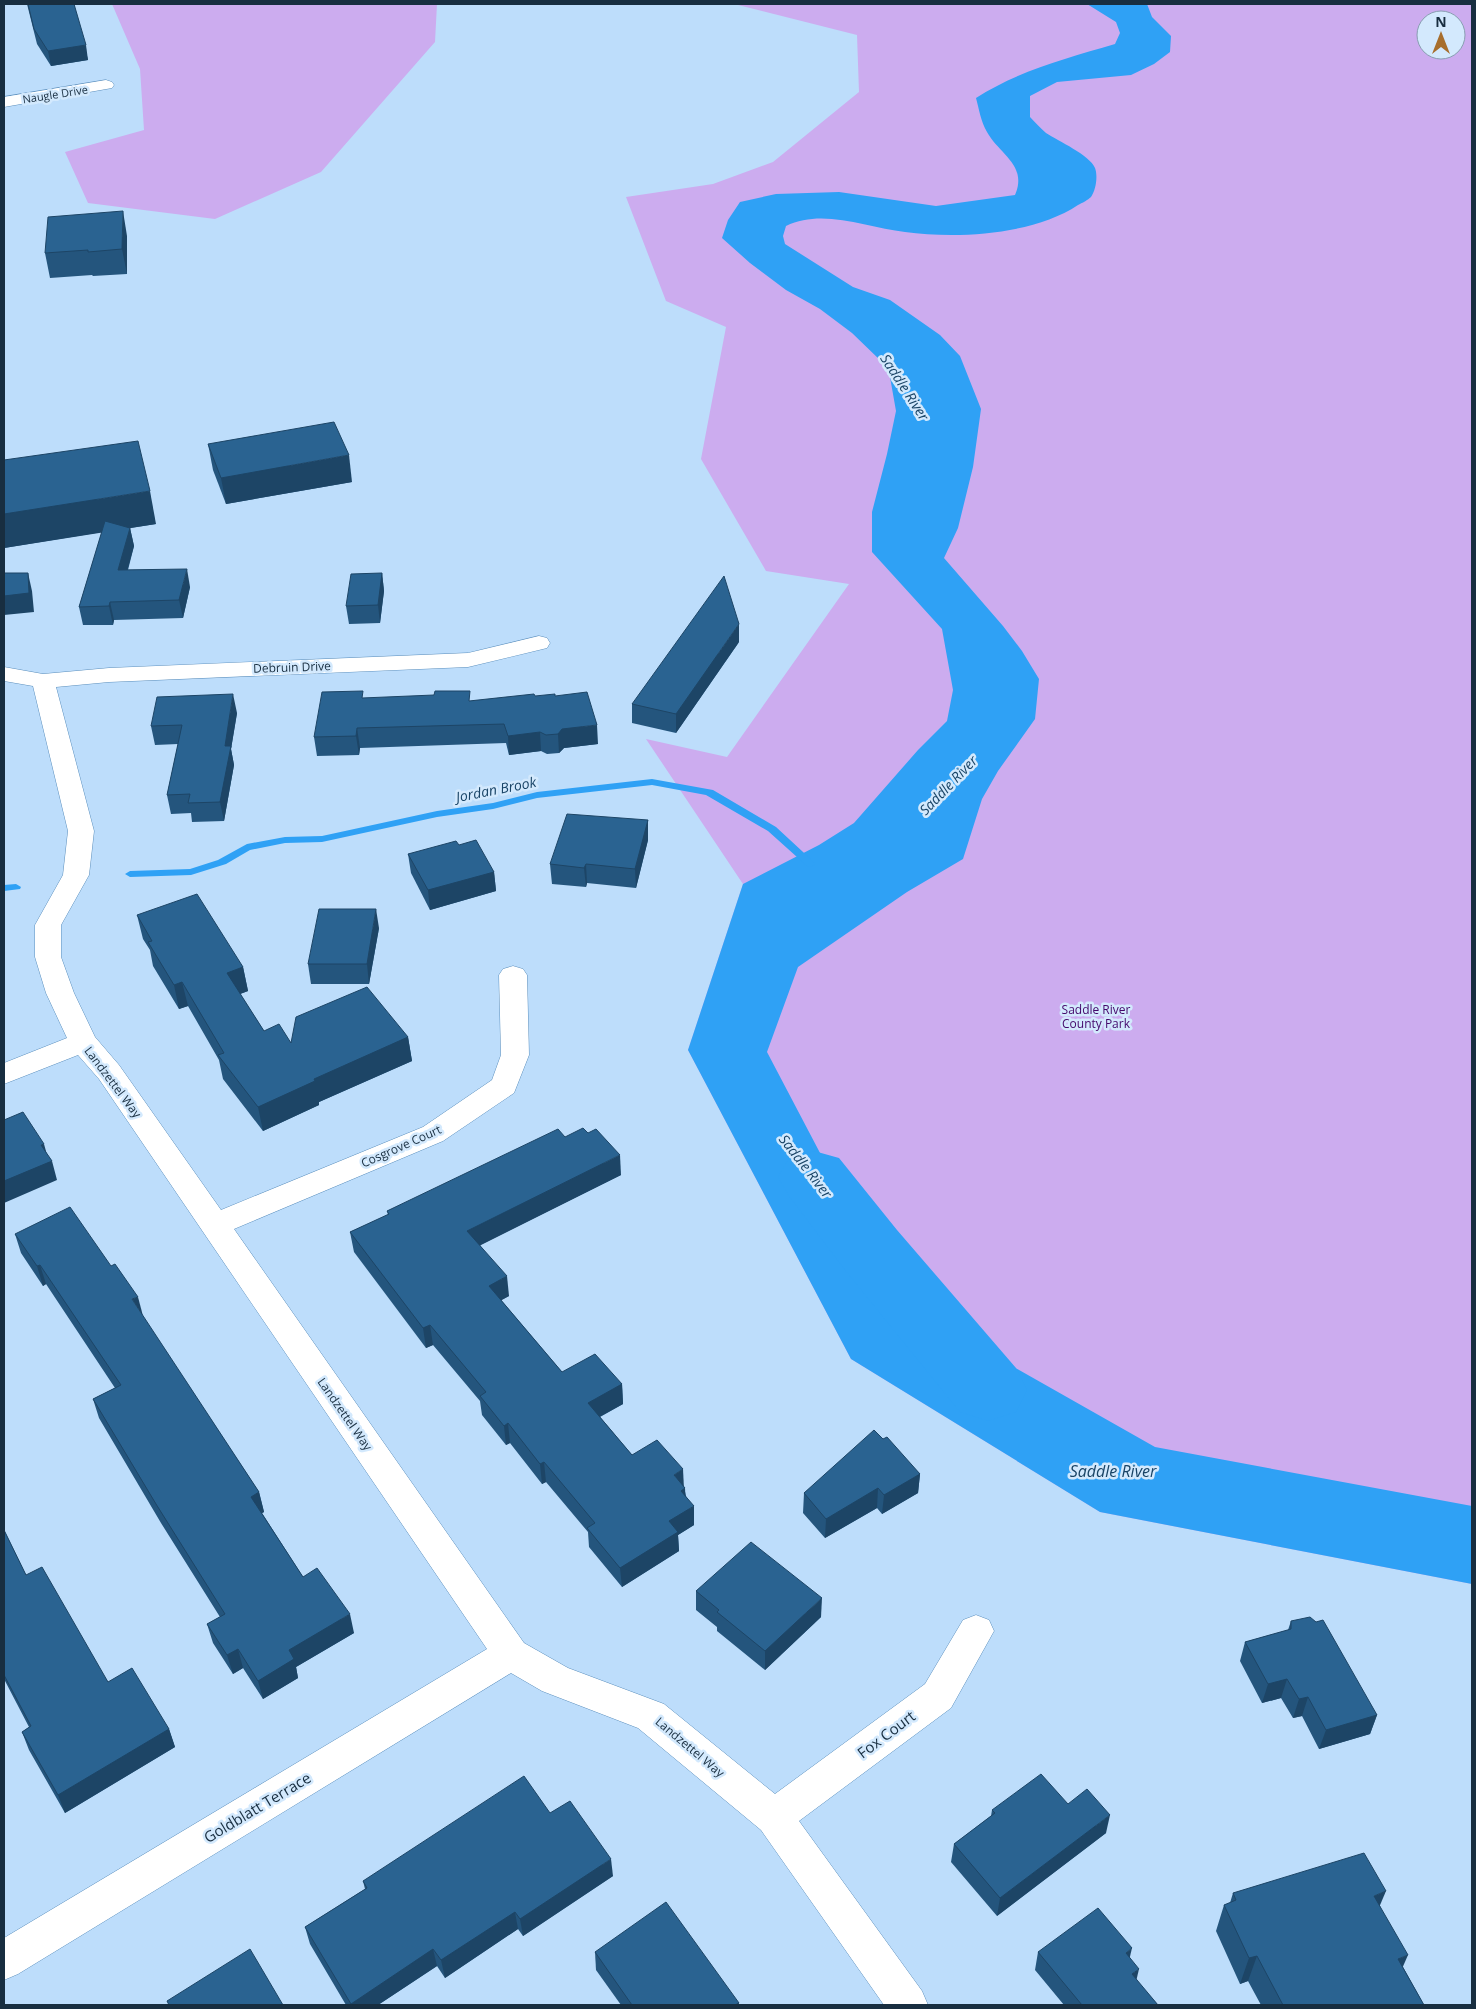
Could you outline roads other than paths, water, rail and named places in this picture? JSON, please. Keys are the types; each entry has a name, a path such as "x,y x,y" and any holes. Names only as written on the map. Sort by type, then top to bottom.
{"street":[{"name":"Naugle Drive","path":"6,97 106,85"},
{"name":"Debruin Drive","path":"4,674 43,681 119,674 468,660 538,644"},
{"name":"Landzettel Way","path":"43,681 81,831 76,875 48,925 48,957 60,993 83,1042 109,1072 511,1654 555,1680 652,1716 774,1817 908,2005"},
{"name":"Cosgrove Court","path":"215,1226 433,1134 504,1086 515,1055 513,975"},
{"path":"4,1074 83,1042"},
{"name":"Fox Court","path":"774,1817 938,1696 976,1631"},
{"name":"Goldblatt Terrace","path":"4,1960 511,1654"}],"water":[{"path":"1087,4 1147,4 1152,17 1171,36 1170,52 1154,64 1131,75 1057,82 1030,96 1030,117 1046,133 1092,163 1095,168 1096,179 1091,197 1060,215 1039,223 1017,229 994,232 948,235 926,234 830,219 800,221 786,226 783,236 785,244 853,287 890,300 940,335 960,356 981,409 973,467 958,528 944,558 1003,626 1022,651 1039,679 1035,719 998,771 982,799 963,859 907,892 798,967 767,1052 871,1250 876,1289 1155,1447 1472,1506 1472,1584 1100,1512 851,1359 688,1050 743,884 819,845 854,823 918,750 947,721 953,690 942,629 872,552 872,512 896,411 890,377 881,361 852,333 820,309 786,290 750,263 722,238 728,220 740,202 776,194 839,192 936,206 1015,195 1018,176 1015,168 987,132 976,98 1026,73 1061,60 1115,44 1120,33 1116,22"}],"waterway":[{"name":"Jordan Brook","path":"130,874 191,872 222,862 247,847 285,840 322,839 437,814 493,806 537,795 652,782 709,792 772,829 811,864"},
{"name":"Jordan Brook","path":"4,888 16,887"},
{"name":"Saddle River","path":"814,1177 871,1250 988,1390"}],"park label":[{"name":"Saddle River County Park","path":"1096,1016"}]}
